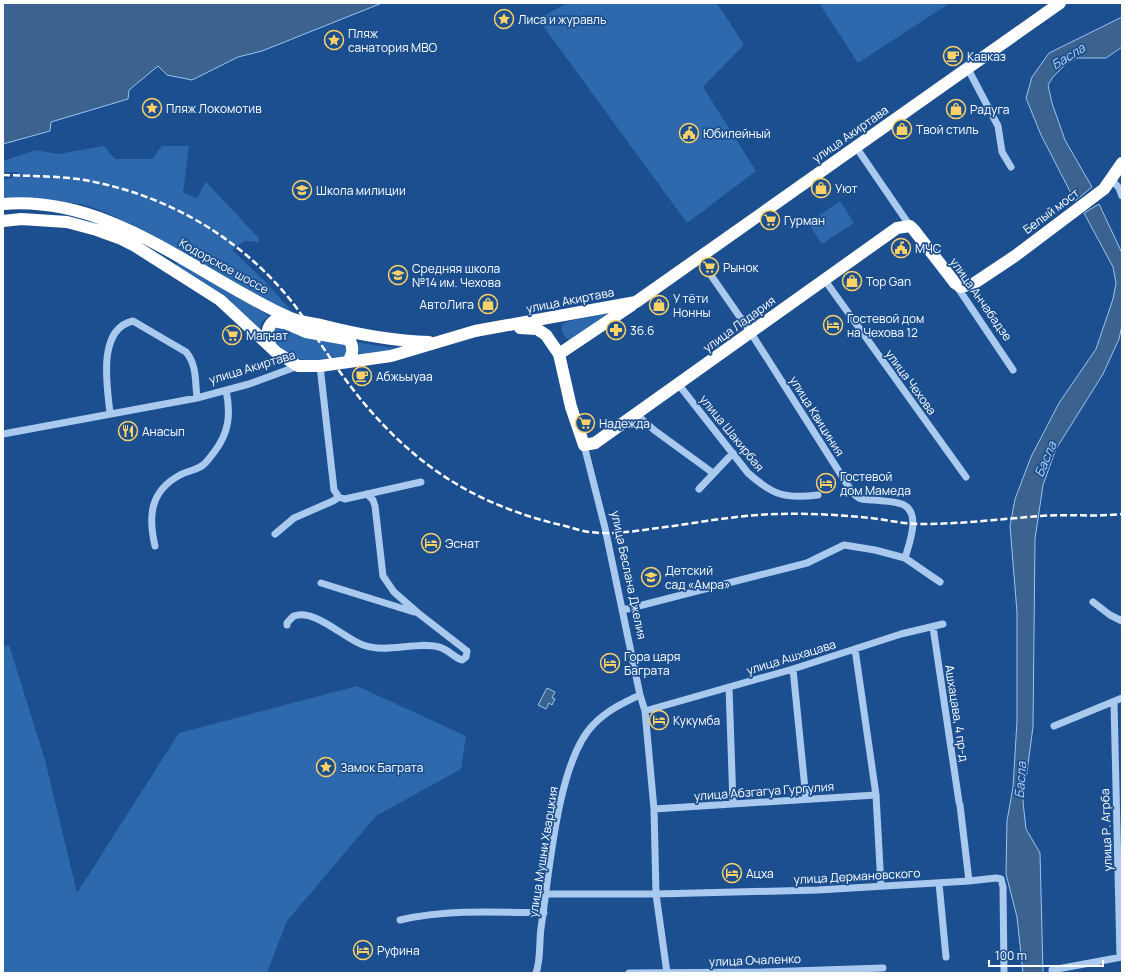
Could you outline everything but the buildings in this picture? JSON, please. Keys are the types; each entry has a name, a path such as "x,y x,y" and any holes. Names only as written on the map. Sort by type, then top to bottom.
{"highway":[{"name":"улица Акиртава","path":"298,366 320,366 391,356 475,331 636,302 1060,3"},
{"path":"1108,185 1122,164"},
{"name":"Белый мост","path":"954,283 961,287 973,284 1015,256 1108,185"},
{"name":"Кодорское шоссе","path":"3,204 30,204 66,208 101,217 131,230 293,319 391,339 436,342"},
{"path":"3,221 21,220 67,222 119,238 135,246 220,300 288,361 298,366"},
{"name":"улица Ладария","path":"584,445 595,443 679,385 824,279 897,228 910,226"},
{"name":"улица Анчабадзе","path":"910,226 917,232 954,283"},
{"path":"250,296 262,308 284,323"},
{"path":"559,354 636,302"},
{"path":"270,345 267,332 269,325 274,321 284,323 306,332 349,339 370,341 391,339"},
{"name":"улица Беслана Джелия","path":"507,326 537,329 546,335 559,354 572,407 584,445"},
{"path":"348,362 353,352 353,346 349,339"}],"street":[{"path":"968,69 998,126 1002,152 1011,167"},
{"name":"улица Анчабадзе","path":"856,147 910,226"},
{"path":"1108,185 1119,188 1122,196"},
{"name":"улица Квициния","path":"699,258 751,333 852,492 859,499 901,504 909,508 913,516 912,529 905,558"},
{"name":"улица Чехова","path":"824,279 966,477"},
{"name":"улица Анчабадзе","path":"954,283 1013,370"},
{"path":"110,413 106,380 108,346 113,336 125,323 133,321 186,352 192,359 194,365 197,398"},
{"name":"улица Акиртава","path":"3,434 197,398 298,366"},
{"path":"320,366 322,396 334,490 339,497 345,499 421,482"},
{"name":"улица Шакирбая","path":"679,385 748,473 761,484 776,494 787,496 818,495"},
{"path":"155,546 151,530 154,500 161,490 174,478 202,466 218,446 229,424 229,405 226,390"},
{"path":"636,414 654,430 713,473"},
{"name":"улица Беслана Джелия","path":"584,445 605,528 640,695 645,711 654,808 656,894 668,973"},
{"path":"699,489 733,453"},
{"path":"287,625 287,622 294,616 317,618 364,646 380,648 426,646 439,647 456,658 462,660 466,656 467,651 418,613 394,592 383,576 375,506 373,500 367,494"},
{"path":"275,534 294,518 339,497"},
{"path":"623,610 807,563 844,544 905,558 940,582"},
{"path":"321,583 418,613"},
{"path":"1093,602 1110,615 1122,621"},
{"name":"улица Ашхацава","path":"645,711 793,669 901,634 943,624"},
{"name":"Ашхацава, 4 пр-д","path":"933,627 960,804 969,881"},
{"path":"855,649 876,795 881,886"},
{"path":"793,669 806,799"},
{"path":"729,687 732,804"},
{"name":"улица Мушни Хварцкия","path":"536,973 560,802 568,772 577,748 593,724 613,708 640,695"},
{"path":"1054,726 1122,698"},
{"name":"улица Р. Агрба","path":"1114,702 1121,957"},
{"name":"улица Абзгагуа Гургулия","path":"654,808 876,795"},
{"name":"улица Дермановского","path":"546,894 656,894 881,886 996,878 1001,879 1003,887 1004,973"},
{"path":"939,883 946,957"},
{"path":"400,920 423,915 467,912 544,913"},
{"path":"1052,970 1121,957"},
{"name":"улица Очаленко","path":"629,973 823,971 883,968"}],"shaded area":[{"path":"567,3 717,3 744,45 703,87 756,171 687,223 538,19"},
{"path":"819,3 950,3 858,63"},
{"path":"104,146 115,159 152,159 162,146 189,146 183,193 197,198 206,182 258,237 259,242 244,241 232,250 266,282 293,313 281,309 151,234 103,211 81,204 54,201 3,200 3,180 19,176 17,172 3,172 3,161 35,150 58,154"},
{"path":"840,201 854,223 822,244 808,223"},
{"path":"178,261 266,314 269,317 262,322 261,331 175,268"},
{"path":"617,311 571,341 566,338 562,330 562,325 565,322"},
{"path":"280,326 343,342 348,348 344,359 304,360 285,354 278,348 272,337 272,328"},
{"path":"356,342 400,349 358,359 359,350"},
{"path":"9,645 45,760 77,893 179,733 357,686 466,736 461,769 376,816 287,921 267,973 3,973 3,646"}],"water":[{"path":"3,3 382,3 262,51 238,57 192,80 167,75 158,66 129,90 128,99 51,122 50,131 3,144"},
{"name":"Басла","path":"1122,17 1122,47 1106,58 1077,58 1066,64 1053,77 1048,85 1052,103 1065,140 1092,187 1075,201 1041,135 1026,98 1032,77 1049,53"},
{"name":"Басла","path":"1099,204 1122,253 1122,326 1119,339 1103,374 1056,449 1043,485 1035,539 1033,727 1023,802 1026,829 1040,853 1043,973 1023,973 1017,917 1006,874 1007,821 1013,787 1017,721 1017,612 1010,526 1015,499 1031,457 1059,403 1096,349 1113,299 1116,283 1113,267 1084,213"},
{"path":"547,688 555,692 552,698 555,699 552,705 549,703 546,709 538,705"}],"railway":[{"path":"3,175 69,178 108,185 167,205 220,235 244,253 267,274 288,297 359,397 374,415 407,448 425,463 465,489 501,506 539,519 583,531 615,533 732,518 777,514 848,516 921,524 1050,515 1122,514"}],"place":[{"name":"Лиса и журавль","path":"504,19"},
{"name":"Пляж санатория МВО","path":"334,40"},
{"name":"Кавказ","path":"953,56"},
{"name":"Пляж Локомотив","path":"152,108"},
{"name":"Радуга","path":"956,109"},
{"name":"Твой стиль","path":"902,129"},
{"name":"Юбилейный","path":"689,133"},
{"name":"Уют","path":"821,188"},
{"name":"Школа милиции","path":"302,190"},
{"name":"Гурман","path":"770,220"},
{"name":"МЧС","path":"901,248"},
{"name":"Рынок","path":"709,267"},
{"name":"Средняя школа №14 им. Чехова","path":"398,275"},
{"name":"Top Gan","path":"852,281"},
{"name":"АвтоЛига","path":"488,304"},
{"name":"У тёти Нонны","path":"659,305"},
{"name":"Гостевой дом на Чехова 12","path":"833,325"},
{"name":"36.6","path":"616,330"},
{"name":"Магнат","path":"232,335"},
{"name":"Абжьыуаа","path":"362,376"},
{"name":"Надежда","path":"585,423"},
{"name":"Анасып","path":"128,431"},
{"name":"Гостевой дом Мамеда","path":"826,483"},
{"name":"Эснат","path":"431,543"},
{"name":"Детский сад «Амра»","path":"651,577"},
{"name":"Гора царя Баграта","path":"610,663"},
{"name":"Кукумба","path":"659,720"},
{"name":"Замок Баграта","path":"326,767"},
{"name":"Ацха","path":"732,873"},
{"name":"Руфина","path":"363,950"}]}
